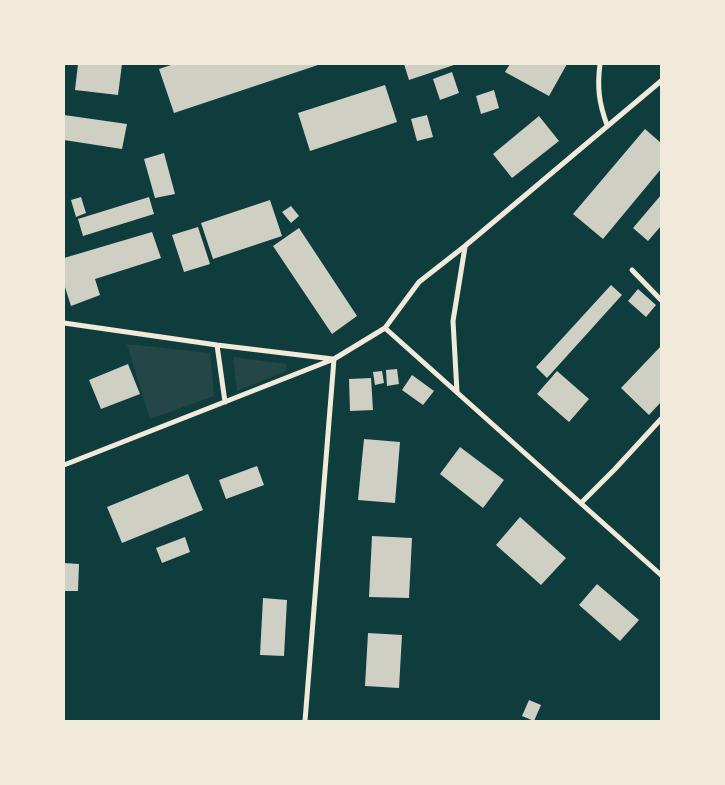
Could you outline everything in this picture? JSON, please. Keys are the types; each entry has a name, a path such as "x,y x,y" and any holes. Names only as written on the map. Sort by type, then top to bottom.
{"street":[{"path":"600,64 598,78 600,105 607,125"},
{"path":"64,465 334,359 385,328 419,282 465,246 661,80"},
{"path":"457,392 453,321 465,246"},
{"path":"632,270 661,300"},
{"path":"64,323 217,345 334,359"},
{"path":"385,328 661,575"},
{"path":"217,345 225,402"},
{"path":"305,721 334,359"},
{"path":"581,503 661,419"}],"shaded area":[{"path":"127,344 210,353 214,396 150,419"},
{"path":"233,357 286,364 286,371 237,391"}],"building":[{"path":"78,64 122,64 118,95 75,90"},
{"path":"174,64 321,64 174,113 159,69"},
{"path":"404,64 457,64 409,80"},
{"path":"510,64 567,64 549,96 505,72"},
{"path":"452,72 459,93 440,100 433,79"},
{"path":"385,85 397,122 310,151 298,113"},
{"path":"494,90 499,108 481,114 476,96"},
{"path":"64,115 127,124 122,149 64,140"},
{"path":"427,115 433,137 417,141 411,119"},
{"path":"539,116 559,141 512,178 493,154"},
{"path":"645,129 661,143 661,169 603,239 573,214"},
{"path":"164,153 175,194 155,198 144,159"},
{"path":"661,195 661,226 648,241 633,228"},
{"path":"81,197 86,213 76,217 71,200"},
{"path":"149,197 154,214 83,236 78,219"},
{"path":"270,200 282,236 213,259 201,223"},
{"path":"291,206 299,216 291,223 282,212"},
{"path":"198,227 210,264 184,272 172,235"},
{"path":"299,228 357,316 332,334 273,246"},
{"path":"152,232 161,258 95,279 100,295 71,306 64,284 64,258"},
{"path":"611,285 622,295 547,378 536,367"},
{"path":"638,289 656,305 646,317 628,301"},
{"path":"661,346 661,402 649,415 621,388"},
{"path":"128,364 140,394 101,409 89,380"},
{"path":"397,369 399,384 387,386 386,370"},
{"path":"382,371 384,383 375,385 373,372"},
{"path":"557,371 589,399 569,422 537,394"},
{"path":"412,375 434,391 423,405 402,390"},
{"path":"371,378 373,410 350,411 349,379"},
{"path":"364,439 400,442 395,503 358,500"},
{"path":"460,447 504,480 483,508 440,474"},
{"path":"257,466 264,485 226,499 219,480"},
{"path":"188,474 203,510 122,543 107,507"},
{"path":"520,517 566,558 541,585 496,545"},
{"path":"372,536 412,538 409,598 369,597"},
{"path":"185,537 190,552 162,563 156,548"},
{"path":"64,563 79,564 78,591 64,591"},
{"path":"597,584 639,620 620,641 579,605"},
{"path":"263,598 287,600 284,656 260,655"},
{"path":"368,633 402,635 399,688 365,686"},
{"path":"529,700 541,705 534,721 522,716"}]}
